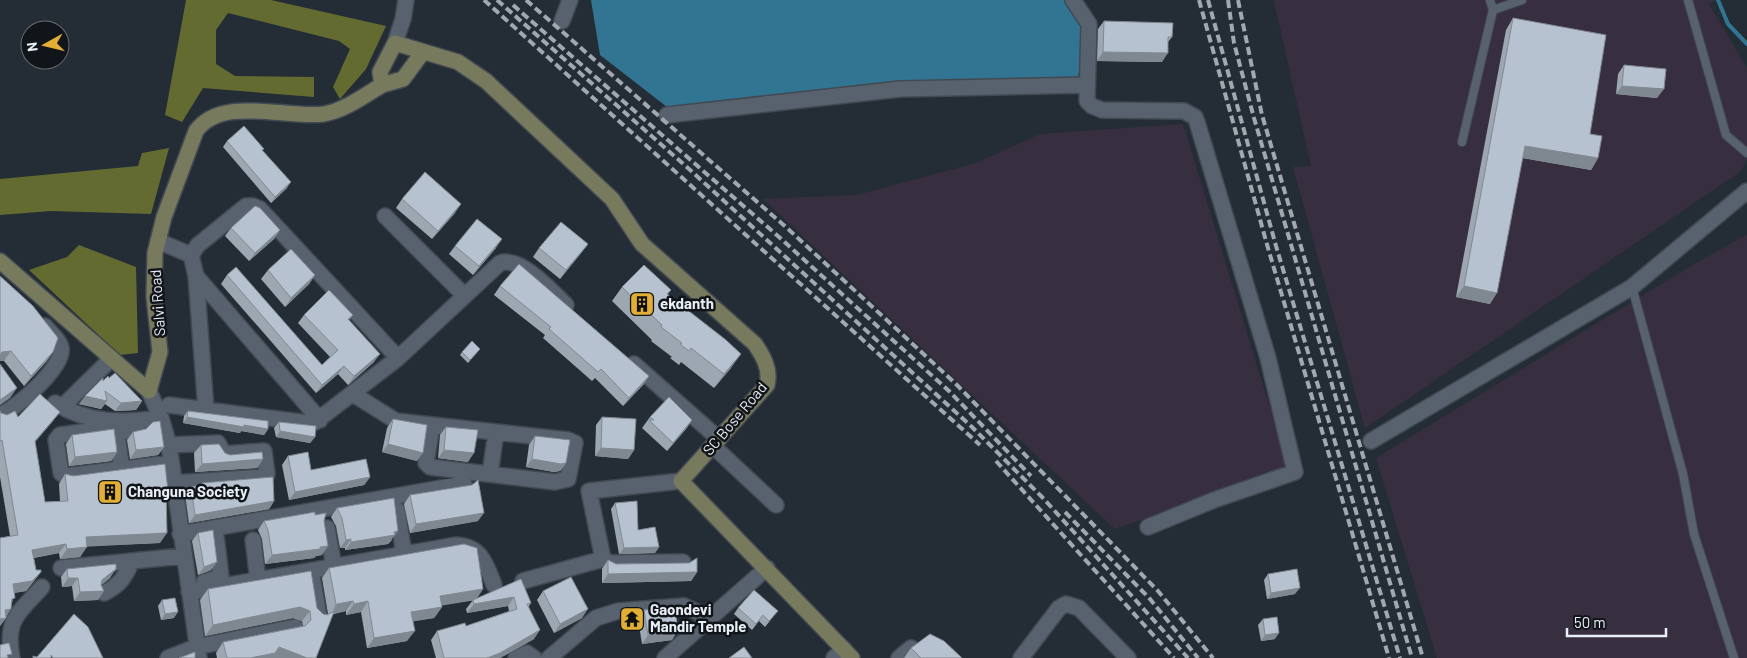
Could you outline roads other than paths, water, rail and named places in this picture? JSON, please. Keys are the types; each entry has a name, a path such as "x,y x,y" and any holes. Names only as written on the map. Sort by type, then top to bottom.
{"street":[{"path":"382,84 380,72 395,43 406,0"},
{"path":"562,21 570,0"},
{"path":"1073,0 1089,24 1087,101 1096,108 1184,111 1195,117 1268,358 1295,472 1214,500 1148,527"},
{"name":"SC Bose Road","path":"395,43 458,62 486,81 612,199 642,244 755,344 767,367 769,376 766,385 681,481"},
{"name":"Salvi Road","path":"149,391 160,352 154,297 155,253 170,200 196,131 203,122 227,112 324,114 354,103 382,84 403,79 423,52"},
{"path":"667,115 900,89 1087,85"},
{"path":"1371,441 1632,287 1747,191"},
{"path":"206,410 196,276 191,256 198,245 241,208 253,206 260,209 398,358"},
{"path":"385,216 464,296"},
{"path":"158,241 191,256"},
{"path":"0,261 149,391 164,416 197,653"},
{"path":"111,359 59,405 78,415 100,420 126,422 206,410 308,423 320,420 398,358 500,263 511,261 521,266 581,318"},
{"path":"196,276 320,420"},
{"path":"0,415 12,410 38,387 61,351 61,346 36,315"},
{"path":"625,357 716,443 776,505"},
{"path":"12,385 23,400"},
{"path":"353,394 396,421 568,440 575,443 568,479 562,482 427,466 432,425"},
{"path":"122,470 117,435 119,432 164,416"},
{"path":"104,429 60,435 56,440 61,473 65,476 171,463"},
{"path":"490,474 496,432"},
{"path":"169,445 218,443 224,454 264,451 266,454 267,474 264,477 174,483"},
{"path":"603,559 589,491 681,481 767,568 844,655"},
{"path":"180,534 464,484"},
{"path":"397,510 404,554"},
{"path":"188,589 218,580 221,577 215,528"},
{"path":"327,528 334,567"},
{"path":"253,540 258,580"},
{"path":"188,589 258,580 464,545 483,556 494,585"},
{"path":"61,568 183,556"},
{"path":"523,582 603,559 610,563 683,562"},
{"path":"104,593 116,587 123,580 132,561"},
{"path":"665,658 767,568"},
{"path":"311,571 319,616"},
{"path":"12,658 10,632 12,621 42,587"},
{"path":"1021,658 1059,608 1066,604 1079,608 1128,658"},
{"path":"549,658 596,618 618,611 684,606 710,618"},
{"path":"168,658 197,653 294,627"},
{"path":"683,642 687,658"},
{"path":"899,658 911,648 924,658"},
{"path":"516,658 527,653 534,658"}],"lane":[{"path":"1462,142 1493,10 1490,0"},
{"path":"1493,10 1522,0"},
{"path":"1688,0 1726,135 1747,152"},
{"path":"1632,287 1682,474 1694,534 1734,658"}],"water":[{"path":"591,0 1064,0 1086,27 1078,78 667,107 600,55"}],"waterway":[{"path":"1718,0 1728,24 1747,44"}],"railway":[{"path":"484,0 980,445"},
{"path":"497,0 689,169 972,427 1043,498 1188,658"},
{"path":"526,0 787,228 956,384 1158,591 1213,658"},
{"path":"1199,0 1268,248 1389,658"},
{"path":"1208,0 1276,246 1400,658"},
{"path":"1228,0 1234,43 1254,118 1412,658"},
{"path":"1238,0 1262,115 1423,658"},
{"path":"513,5 779,237 949,391 1031,476"},
{"path":"996,461 1174,658"},
{"path":"1065,512 1150,599 1198,658"}],"place":[{"name":"ekdanth","path":"642,304"},
{"name":"Changuna Society","path":"110,492"},
{"name":"Gaondevi Mandir Temple","path":"632,619"}]}
